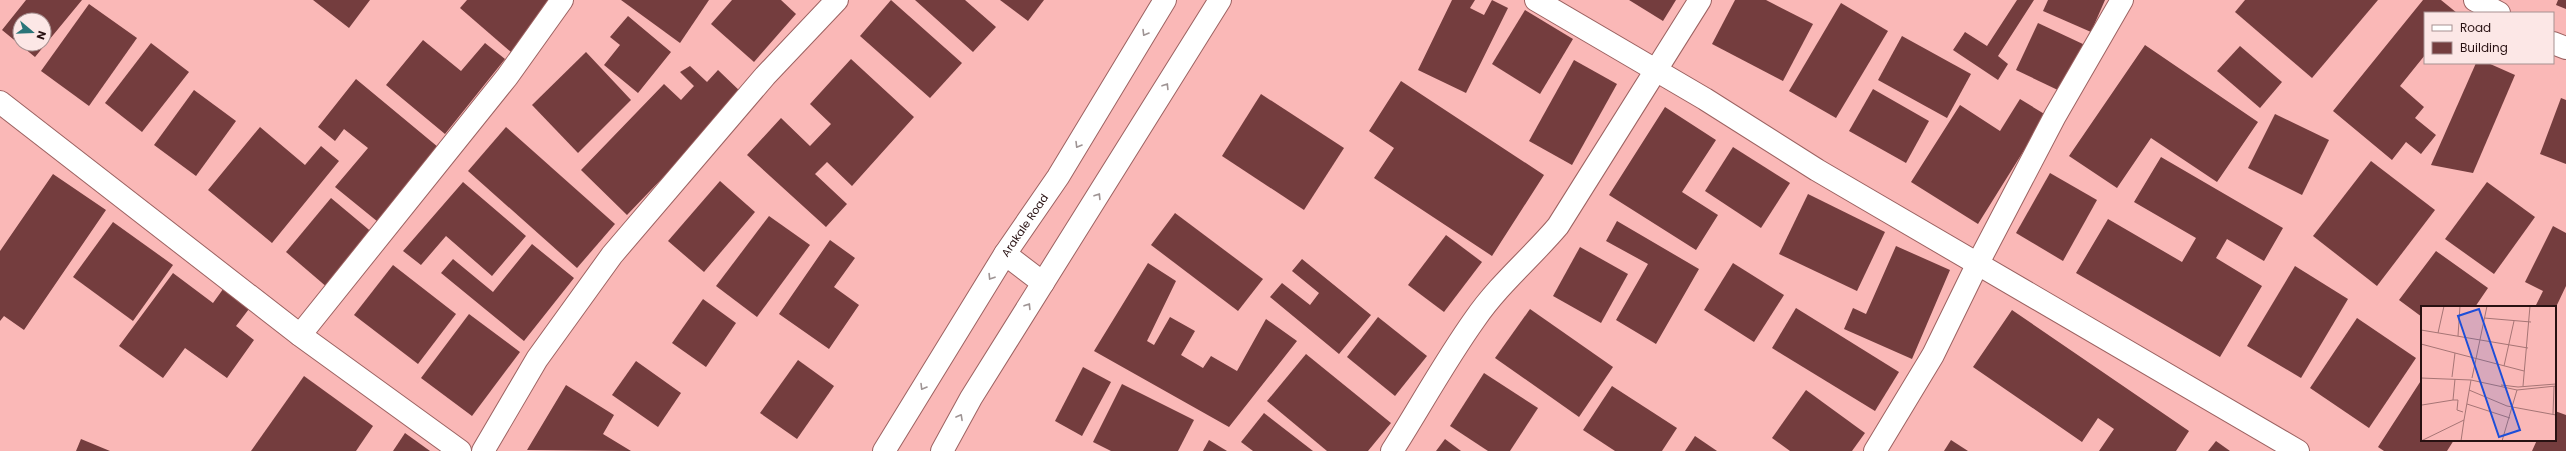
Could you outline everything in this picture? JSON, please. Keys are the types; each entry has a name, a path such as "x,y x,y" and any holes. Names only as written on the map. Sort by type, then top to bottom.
{"street":[{"path":"300,335 507,77 562,0"},
{"path":"483,451 537,359 612,255 765,76 837,0"},
{"name":"Arakale Road","path":"884,451 1005,254 1058,177 1165,0"},
{"path":"942,451 971,398 1220,0"},
{"path":"1536,0 1656,70 1817,170 1977,265 2298,451"},
{"path":"1392,451 1475,318 1508,277 1535,253 1558,226 1700,0"},
{"path":"1875,451 1934,355 1977,265 2055,116 2122,0"},
{"path":"2475,0 2497,12"},
{"path":"2554,43 2566,48"},
{"path":"0,102 300,335 460,451"},
{"path":"1005,254 1043,283"}],"building":[{"path":"26,0 82,0 52,36 52,12 16,12"},
{"path":"313,0 370,0 349,28"},
{"path":"467,0 556,0 511,52 460,8"},
{"path":"621,0 709,0 680,43"},
{"path":"732,0 781,0 796,14 754,62 711,24"},
{"path":"891,0 962,63 930,98 860,36"},
{"path":"915,0 965,0 996,27 973,52"},
{"path":"1000,0 1044,0 1028,21"},
{"path":"1452,0 1475,0 1470,8 1484,15 1492,0 1508,8 1466,93 1418,70"},
{"path":"1629,0 1676,0 1663,21"},
{"path":"1735,0 1766,0 1813,24 1783,81 1712,44"},
{"path":"2017,0 2034,0 1998,56 2008,64 1998,80 1953,50 1965,32 1987,46"},
{"path":"2048,0 2105,0 2091,32 2043,11"},
{"path":"2245,0 2378,0 2312,78 2235,12"},
{"path":"2423,0 2441,0 2456,12 2424,12 2424,56 2400,86 2424,107 2415,118 2436,135 2421,154 2406,142 2392,160 2333,111"},
{"path":"2558,0 2566,0 2566,9 2556,5"},
{"path":"1841,3 1888,31 1836,118 1789,91"},
{"path":"89,4 137,38 89,106 41,71"},
{"path":"1525,10 1573,39 1540,94 1492,64"},
{"path":"628,16 671,52 638,93 604,65 620,45 610,37"},
{"path":"12,18 12,38 2,30"},
{"path":"2038,23 2085,45 2062,92 2016,70"},
{"path":"1902,36 1971,74 1947,118 1878,80"},
{"path":"423,40 461,71 485,43 505,59 445,134 386,85"},
{"path":"151,43 189,72 142,132 105,103"},
{"path":"2145,45 2258,122 2217,182 2151,138 2117,188 2069,156"},
{"path":"2240,46 2282,82 2260,108 2217,71"},
{"path":"29,52 39,52 35,57"},
{"path":"586,52 631,100 578,153 532,105"},
{"path":"851,59 914,117 852,186 827,162 815,174 847,204 826,227 747,155 781,118 810,146 831,124 810,104"},
{"path":"1574,60 1617,84 1572,165 1529,141"},
{"path":"2476,64 2490,64 2515,75 2473,173 2431,165"},
{"path":"690,66 707,82 718,70 743,94 627,215 581,170 664,84 681,100 694,86 680,72"},
{"path":"356,79 444,152 383,226 335,187 368,148 344,129 335,141 318,127"},
{"path":"1401,81 1544,175 1492,256 1374,178 1394,148 1369,131"},
{"path":"1873,89 1929,121 1906,163 1849,131"},
{"path":"194,90 236,121 196,176 154,145"},
{"path":"1261,94 1344,148 1304,210 1222,156"},
{"path":"2561,98 2566,100 2566,164 2540,154"},
{"path":"2020,99 2046,115 1978,224 1911,182 1960,105 2000,131"},
{"path":"1665,107 1716,140 1682,192 1718,215 1696,250 1609,195"},
{"path":"2275,114 2329,140 2302,195 2248,168"},
{"path":"260,127 305,165 321,146 339,161 272,243 208,190"},
{"path":"506,127 615,224 577,268 468,171"},
{"path":"1733,147 1790,183 1761,228 1705,191"},
{"path":"2161,157 2283,228 2264,261 2227,239 2216,258 2262,286 2220,357 2076,273 2108,219 2182,262 2196,238 2134,202"},
{"path":"2371,161 2435,210 2377,286 2313,236"},
{"path":"2050,173 2097,200 2063,261 2016,233"},
{"path":"53,174 106,210 24,330 4,316 0,321 0,251"},
{"path":"720,181 755,212 704,272 668,241"},
{"path":"463,182 526,236 492,276 446,236 421,265 403,251"},
{"path":"2487,182 2535,217 2494,274 2445,239"},
{"path":"1808,194 1885,232 1857,291 1779,254"},
{"path":"331,198 374,234 328,288 286,252"},
{"path":"1175,213 1263,279 1238,311 1151,245"},
{"path":"769,216 810,245 757,317 716,286"},
{"path":"1617,221 1699,269 1656,344 1616,320 1648,264 1606,241"},
{"path":"113,222 173,265 133,321 73,277"},
{"path":"2553,226 2566,233 2566,286 2556,307 2536,306 2543,291 2525,282"},
{"path":"1446,235 1482,262 1444,312 1408,285"},
{"path":"830,240 855,258 834,287 859,305 829,349 779,314"},
{"path":"532,244 574,278 524,341 441,273 453,259 493,292"},
{"path":"1896,246 1950,270 1912,359 1844,329 1853,308 1866,314"},
{"path":"1580,247 1628,274 1601,323 1553,296"},
{"path":"2436,251 2488,288 2476,306 2421,306 2421,316 2399,300"},
{"path":"1302,259 1371,315 1339,354 1270,297 1282,283 1310,305 1319,293 1292,271"},
{"path":"1148,263 1176,281 1147,341 1154,345 1170,317 1195,331 1181,355 1203,368 1211,356 1237,371 1266,319 1297,341 1229,427 1094,351"},
{"path":"1733,263 1784,295 1754,342 1704,310"},
{"path":"393,265 456,314 418,364 354,315"},
{"path":"2295,266 2348,299 2301,378 2247,346"},
{"path":"173,273 213,303 226,285 252,305 236,326 254,340 227,378 185,348 163,378 119,346"},
{"path":"703,299 736,323 706,367 672,343"},
{"path":"1796,308 1899,372 1875,411 1772,348"},
{"path":"1530,309 1613,367 1579,417 1495,358"},
{"path":"2012,310 2189,431 2176,451 2099,451 2114,429 2098,418 2082,442 1973,367"},
{"path":"469,314 520,352 472,416 421,378"},
{"path":"1378,317 1427,356 1395,396 1347,357"},
{"path":"2357,318 2416,358 2369,428 2310,388"},
{"path":"1306,354 1391,423 1368,451 1327,451 1267,401"},
{"path":"798,360 834,386 797,439 760,413"},
{"path":"636,361 681,393 658,427 612,395"},
{"path":"1083,367 1111,382 1082,436 1055,421"},
{"path":"1484,373 1538,408 1510,451 1488,451 1450,426"},
{"path":"304,376 373,426 356,451 251,451"},
{"path":"2421,381 2421,441 2453,441 2447,451 2384,451 2378,447"},
{"path":"1122,384 1194,420 1178,451 1111,451 1093,442"},
{"path":"566,385 614,415 603,434 631,451 527,450"},
{"path":"1612,386 1677,428 1662,451 1615,451 1583,430"},
{"path":"1806,390 1865,433 1852,451 1790,451 1772,438"},
{"path":"2556,411 2566,415 2566,451 2532,451 2537,441 2556,441"},
{"path":"1264,413 1313,451 1253,451 1241,442"},
{"path":"405,433 430,451 393,451"},
{"path":"1695,436 1717,451 1685,451"},
{"path":"81,439 110,451 76,451"},
{"path":"1445,439 1461,451 1436,451"},
{"path":"1209,440 1227,451 1203,451"},
{"path":"1951,440 1968,451 1944,451"},
{"path":"2216,441 2230,451 2208,451"}]}
